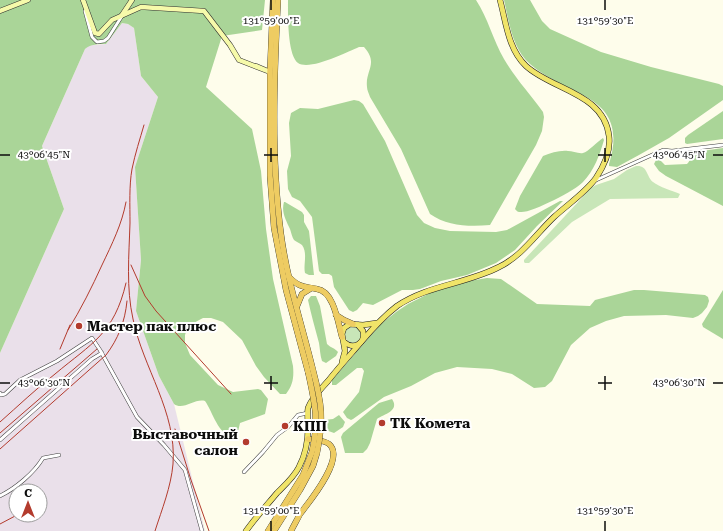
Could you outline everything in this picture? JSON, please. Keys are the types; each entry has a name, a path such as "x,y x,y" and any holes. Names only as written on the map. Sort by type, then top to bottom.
{"highway":[{"path":"273,0 270,72 270,176 274,228 286,290 311,371"},
{"path":"274,531 300,490 313,466 316,433 316,416 311,371 289,277 281,235 275,176 278,0"},
{"path":"289,277 300,286 321,290 326,293 330,298 343,339"},
{"path":"297,306 302,294 312,288"},
{"path":"336,315 355,324"},
{"path":"291,531 322,485 332,463 333,453 332,448 328,443 308,439"},
{"path":"268,531 314,453"}],"main road":[{"path":"0,11 28,0"},
{"path":"82,0 95,33 99,34 112,20 141,7 204,11 230,45 239,60 270,72"},
{"path":"122,15 132,0"},
{"path":"246,531 298,468 304,455 308,439 308,408 316,395 341,364 380,322 396,307 423,292 500,267 528,245 552,219 592,182 607,156 609,137 605,122 589,102 536,74 525,65 516,53 512,44 500,0"},
{"path":"341,364 344,354 344,328 355,324 368,325 380,322"},
{"path":"343,339 348,345 352,346 361,342 363,338 363,331 355,324"}],"street":[{"path":"82,0 92,37 97,42 104,41 108,38 122,15"},
{"path":"592,182 663,150 672,151 723,145"},
{"path":"0,393 5,394 17,382 57,361 92,338 102,353 137,417 164,445 184,470 202,531"},
{"path":"0,440 102,353"},
{"path":"244,472 264,452 277,435 288,427 298,415 308,413"},
{"path":"0,496 8,492 41,464 44,458 59,454"}],"shaded area":[{"path":"122,23 128,24 134,28 141,76 158,97 135,167 141,260 136,311 159,376 174,404 205,531 0,531 0,353 64,209 42,146 85,49 88,46 106,44"}],"green space":[{"path":"0,0 265,0 262,30 222,36 206,87 252,129 261,171 266,229 273,279 293,366 292,384 286,394 280,394 256,366 242,340 223,322 211,318 203,318 188,326 185,335 185,343 190,355 218,385 233,392 258,389 261,390 268,399 265,414 240,423 237,436 226,434 222,430 205,401 197,401 181,406 174,404 159,376 136,311 141,260 135,167 158,97 141,76 134,28 128,24 122,23 106,44 92,45 85,49 42,146 64,209 0,353"},
{"path":"288,0 476,0 508,66 543,112 544,117 542,131 536,145 490,225 458,225 444,221 430,214 401,149 370,97 367,81 371,58 368,53 364,47 359,47 319,63 304,65 298,63 294,59 290,43"},
{"path":"504,0 530,0 542,21 550,29 601,52 651,67 719,84 723,86 723,100 669,138 617,167 609,166 613,141 611,123 603,110 592,100 545,75 524,58 515,43"},
{"path":"354,100 363,104 385,141 417,215 424,223 435,228 450,231 496,232 507,230 560,201 563,201 515,250 496,263 467,275 441,281 420,289 402,290 373,305 363,303 353,312 349,310 334,287 332,276 329,274 322,274 319,271 312,217 300,201 292,197 288,189 287,171 291,156 289,123 291,113 300,108 318,109"},
{"path":"723,111 723,139 687,144 685,143 685,138 688,135"},
{"path":"603,138 604,140 593,168 587,178 579,186 553,201 525,212 518,212 515,209 520,196 543,156 562,151 583,153 588,151"},
{"path":"723,148 723,206 666,176 659,171 654,164 657,158 665,165 687,164 695,152"},
{"path":"636,166 643,167 651,180 656,184 680,194 678,198 610,199 572,222 529,263 524,262 524,260 591,188 614,179"},
{"path":"284,202 302,212 304,215 304,222 309,231 314,275 305,273 304,248 294,240 284,213"},
{"path":"487,278 501,279 537,304 590,306 595,300 634,290 705,295 708,297 709,301 707,307 702,313 693,318 666,315 624,316 606,321 590,328 571,345 552,381 545,387 534,388 512,374 492,369 457,367 435,373 411,386 384,397 353,419 351,420 347,418 343,412 359,392 364,371 362,368 357,368 336,385 332,385 332,380 381,324 408,304 434,291 469,281"},
{"path":"723,290 723,339 703,327 702,324"},
{"path":"311,296 316,296 320,306 327,344 338,352 336,356 326,363 321,359 319,343 308,300"},
{"path":"350,327 356,327 361,332 359,341 356,343 350,343 345,338 345,332"},
{"path":"392,399 394,403 393,409 377,419 367,449 363,453 345,453 341,437 343,433 379,403"},
{"path":"339,415 345,422 343,427 334,433 323,429 324,420 333,419"}],"railway":[{"path":"144,125 133,163 130,182 128,271 129,295 138,337 165,408 173,445 173,464 170,481 155,531"},
{"path":"68,330 86,298 113,242 126,202"},
{"path":"131,265 145,296 156,311 231,394"},
{"path":"0,422 100,336 115,314 126,283"},
{"path":"0,449 106,355 120,330 125,316 127,301"},
{"path":"60,349 70,325"},
{"path":"0,433 97,349"},
{"path":"175,429 209,531"},
{"path":"0,524 8,520"}],"place":[{"name":"Мастер пак плюс","path":"79,326"},
{"name":"ТК Комета","path":"382,423"},
{"name":"КПП","path":"285,426"},
{"name":"Выставочный салон","path":"246,442"}]}
